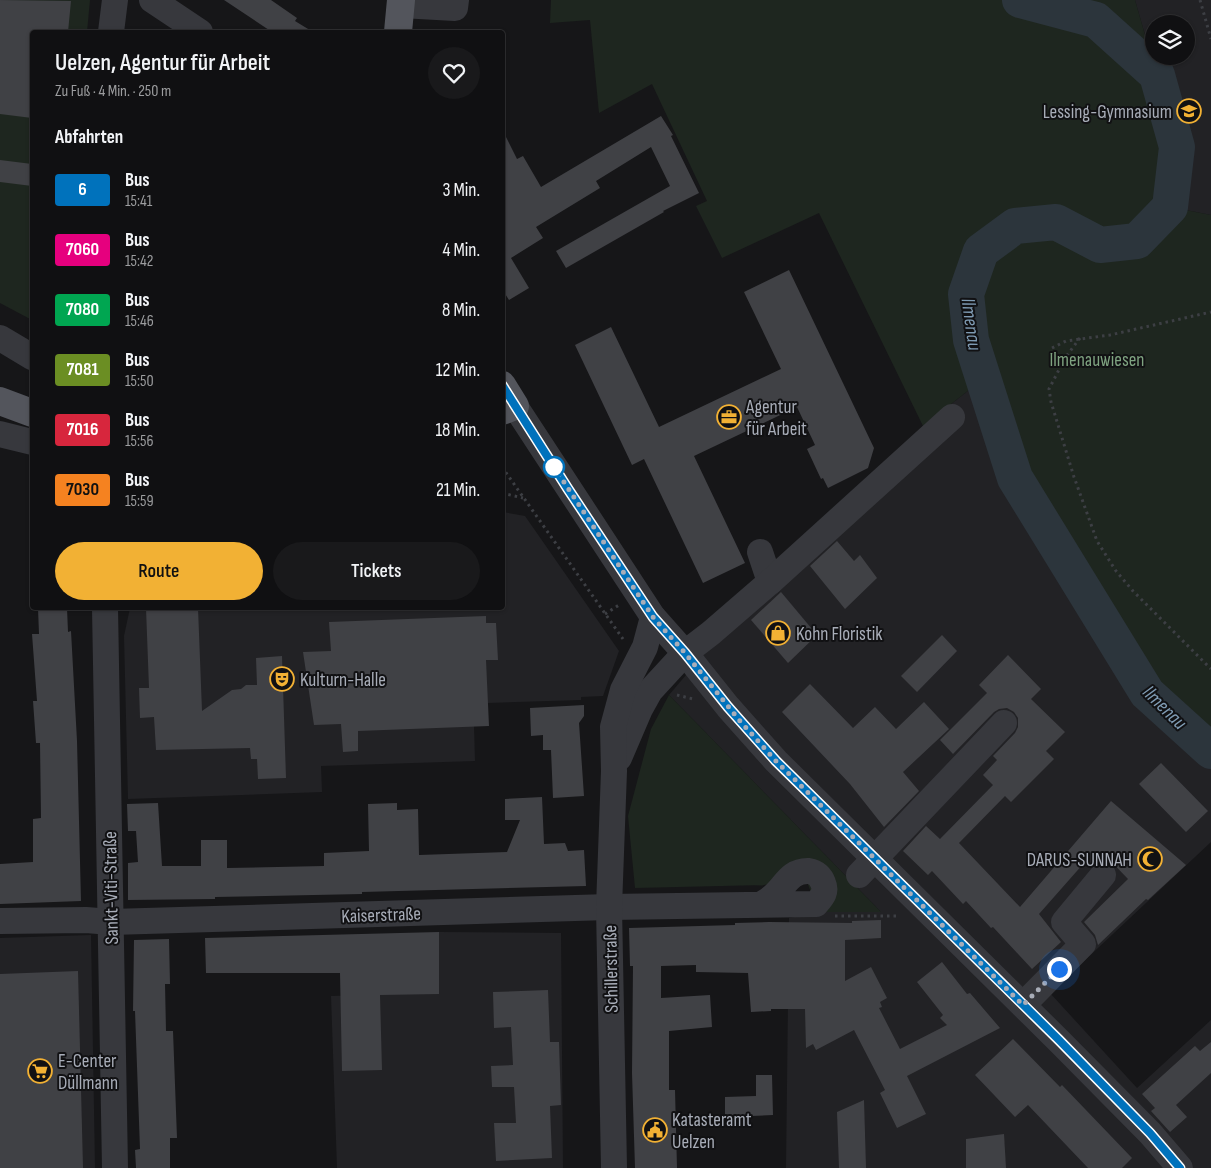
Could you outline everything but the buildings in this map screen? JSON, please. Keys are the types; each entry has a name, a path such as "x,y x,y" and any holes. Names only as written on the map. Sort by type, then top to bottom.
{"main road":[{"path":"398,30 401,3"},
{"path":"0,401 30,412"}],"street":[{"path":"111,30 115,0"},
{"path":"152,0 197,30"},
{"path":"401,3 455,8 456,0"},
{"path":"0,338 30,355"},
{"path":"507,401 653,617 685,653 728,707 867,867 1023,1005 1150,1133 1179,1167"},
{"name":"Schillerstraße","path":"614,771 640,709 660,680 685,653 770,582 952,417"},
{"path":"0,434 30,442"},
{"path":"760,552 770,582"},
{"name":"Sankt-Viti-Straße","path":"105,610 115,1168"},
{"name":"Schillerstraße","path":"614,1168 609,907 614,771 613,727 622,690 645,647 653,617"},
{"path":"867,867 1004,724"},
{"path":"1023,1005 1083,944 1064,922 1103,875"},
{"name":"Kaiserstraße","path":"0,921 86,920 110,922 609,907 816,904"}],"path":[{"path":"1200,0 1211,39"},
{"path":"1052,348 1066,341 1110,335 1211,312"},
{"path":"1080,338 1065,358 1049,389 1074,477 1097,541 1116,571 1133,591 1211,669"},
{"path":"505,494 524,498"},
{"path":"816,904 826,916 897,916"}],"shaded area":[{"name":"Lessing-Gymnasium","path":"1135,0 1211,0 1211,215 1170,207 1177,147 1154,65 1195,65 1195,15 1145,15 1145,35"},
{"path":"983,379 1015,478 1147,693 1211,752 1211,842 1050,993 1137,1088 1211,1020 1211,1168 786,1168 789,918 818,912 880,911 669,695 709,648 923,426"},
{"path":"505,512 525,516 619,651 603,696 581,697 581,700 487,703 474,726 475,761 321,766 322,792 128,799 124,636 130,610 505,610"},
{"path":"439,932 561,933 563,1168 337,1168 331,996 367,995"},
{"name":"E-Center Düllmann","path":"91,935 95,1168 0,1168 0,938"}],"green space":[{"path":"0,0 90,0 87,30 30,30 30,319 0,303"},
{"name":"Ilmenauwiesen","path":"551,0 1135,0 1145,35 1145,65 1154,65 1177,147 1170,207 1211,215 1211,751 1147,693 1015,478 983,379 923,426 819,213 722,258 696,206 707,201 652,84 599,113 590,20 550,23"},
{"path":"669,695 881,912 818,912 805,876 764,885 635,888 628,816 651,729"}],"waterway":[{"name":"Ilmenau","path":"1020,0 1096,20 1157,75 1177,147 1170,207 1137,241 1100,245 1056,222 1015,226 981,251 966,294 971,340 1015,478 1147,693 1211,751"}],"bus line":[{"name":"6","path":"505,390 653,617 685,653 728,707 776,761 1059,1040 1150,1133 1180,1168"}],"place":[{"name":"Lessing-Gymnasium","path":"1189,111"},
{"name":"Agentur für Arbeit","path":"729,417"},
{"name":"Kohn Floristik","path":"778,633"},
{"name":"Kulturn-Halle","path":"282,679"},
{"name":"DARUS-SUNNAH","path":"1150,859"},
{"name":"E-Center Düllmann","path":"40,1071"},
{"name":"Katasteramt Uelzen","path":"655,1130"}],"route":[{"path":"554,467 653,617 776,761 1023,1005 1059,969"}]}
